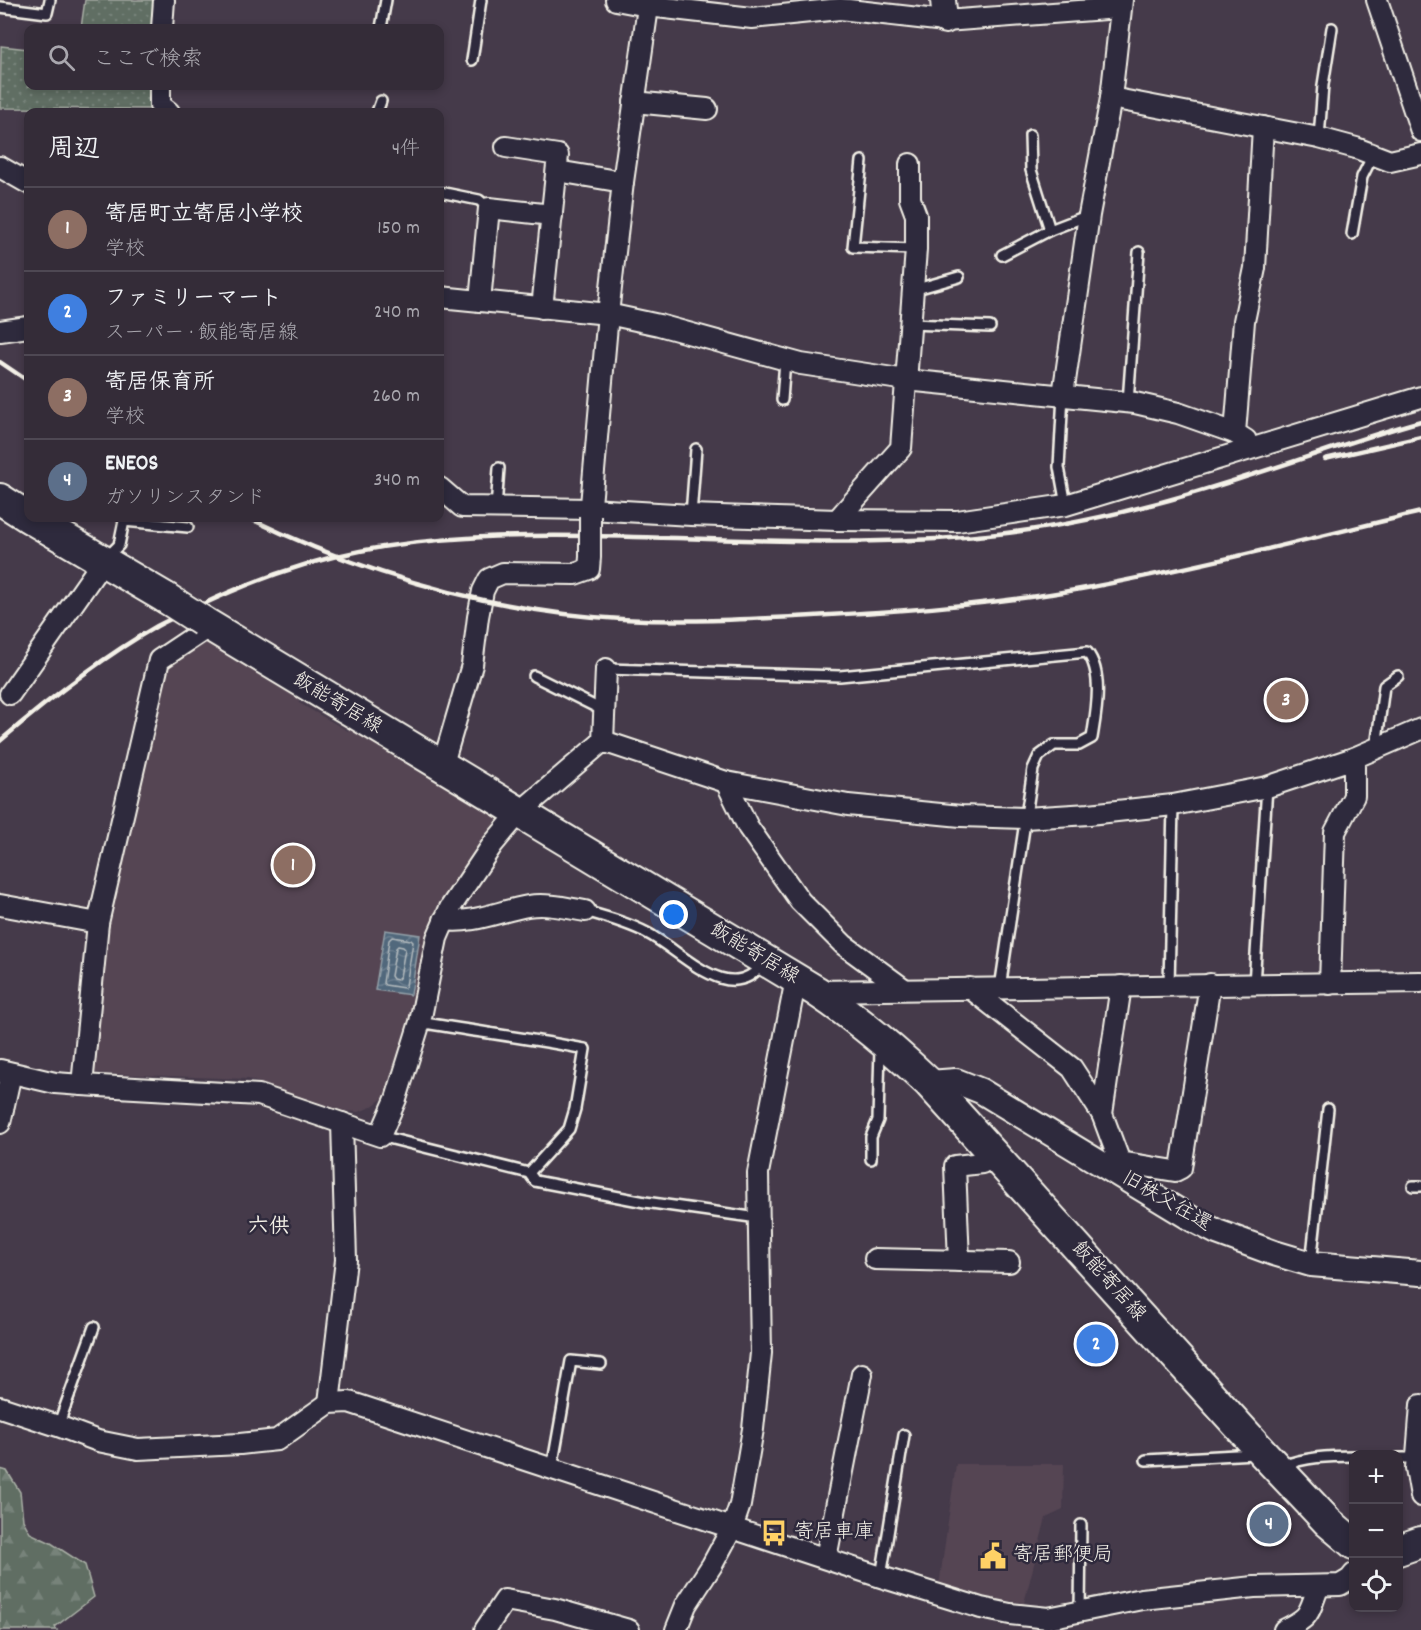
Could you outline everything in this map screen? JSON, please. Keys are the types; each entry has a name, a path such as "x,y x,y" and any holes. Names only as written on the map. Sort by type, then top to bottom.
{"main road":[{"name":"飯能寄居線","path":"0,500 24,514"},
{"name":"飯能寄居線","path":"37,522 806,985 881,1038 929,1083 1270,1461 1328,1522 1349,1540"}],"street":[{"path":"162,24 164,0"},
{"path":"616,0 752,18 809,6 840,9 944,10 1121,4 1111,98 1089,214 1063,395"},
{"path":"1377,0 1421,131"},
{"path":"442,767 472,665 483,591 489,579 503,573 575,574 589,569 590,512 608,314 623,182 648,3"},
{"path":"160,90 160,105 164,108"},
{"path":"1111,98 1319,138 1356,148 1390,161 1421,154"},
{"path":"634,102 707,109"},
{"path":"1235,433 1244,321 1256,256 1263,127"},
{"path":"506,147 558,155 542,308"},
{"path":"837,520 901,448 916,249 916,215 910,199 910,164"},
{"path":"0,166 24,181"},
{"path":"557,171 623,182"},
{"path":"480,301 489,208 552,214"},
{"path":"444,297 608,314 659,325 785,360 906,380 1128,402 1178,413 1235,433 1258,448"},
{"path":"0,331 24,328"},
{"path":"444,491 462,507 837,520 957,521 1066,505 1421,397"},
{"path":"5,696 103,561"},
{"path":"82,1086 98,923 159,660 206,623"},
{"path":"0,1123 5,1072 55,1083 82,1086 259,1095 380,1136 396,1099 420,1022 437,938 444,920 493,844 519,813 603,741 606,669"},
{"path":"603,741 726,782 848,805 962,816 1025,818 1173,805 1267,787 1354,758 1421,729"},
{"path":"1330,984 1335,832 1354,796 1354,758"},
{"path":"726,782 748,827 800,901 844,945 904,989"},
{"path":"0,905 98,923"},
{"path":"444,920 470,921 537,905 585,911"},
{"path":"676,1630 686,1605 712,1565 732,1528 740,1505 753,1429 761,1353 758,1173 806,985 904,989 1421,982"},
{"path":"970,988 1072,1068 1102,1114 1124,1171 1175,1171 1182,1168 1210,984"},
{"path":"1102,1114 1121,986"},
{"name":"旧秩父往還","path":"929,1083 956,1081 981,1091 1124,1171 1192,1219 1217,1232 1311,1264 1421,1273"},
{"path":"329,1403 346,1260 342,1123"},
{"path":"959,1261 955,1166 982,1163 993,1154"},
{"path":"875,1259 1009,1262"},
{"path":"826,1558 862,1374"},
{"path":"0,1407 98,1441 138,1449 277,1440 329,1403 349,1402 881,1577 981,1608 1010,1614 1048,1618 1142,1599 1254,1587 1341,1585 1349,1580"},
{"path":"1421,1405 1407,1458 1416,1468 1421,1496"},
{"path":"1284,1630 1305,1619 1312,1608 1319,1586"},
{"path":"485,1630 505,1600 555,1609 629,1630"}],"lane":[{"path":"0,7 47,13 50,0"},
{"path":"382,24 386,0"},
{"path":"472,60 482,0"},
{"path":"1319,138 1323,85 1332,28"},
{"path":"378,108 381,100"},
{"path":"1030,135 1031,170 1050,230"},
{"path":"1352,234 1362,177 1373,155"},
{"path":"862,161 853,247 916,249"},
{"path":"444,193 479,200 489,208"},
{"path":"1002,255 1050,230 1089,214"},
{"path":"1128,402 1139,252"},
{"path":"913,290 959,277"},
{"path":"910,324 990,327"},
{"path":"782,400 785,360"},
{"path":"1063,395 1059,467 1066,505"},
{"path":"691,515 696,449"},
{"path":"496,508 499,468"},
{"path":"103,561 119,544 124,522"},
{"path":"133,522 188,528"},
{"path":"606,669 840,676 1087,652 1093,659 1098,699 1092,738 1079,745 1054,744 1039,756 1033,769 1000,988"},
{"path":"534,676 604,711"},
{"path":"1376,748 1383,686 1398,676"},
{"path":"1254,984 1267,787"},
{"path":"1169,985 1173,805"},
{"path":"585,911 646,932 674,949 710,976 722,980 746,979 756,973 765,960"},
{"path":"420,1022 490,1035 512,1035 585,1049 575,1109 569,1129 530,1173"},
{"path":"871,1159 871,1137 878,1120 881,1038"},
{"path":"1311,1264 1328,1109"},
{"path":"380,1136 530,1173 535,1181 645,1203 758,1218"},
{"path":"58,1426 94,1327"},
{"path":"552,1468 571,1361 601,1364"},
{"path":"881,1577 904,1435"},
{"path":"1146,1460 1297,1461 1319,1456 1349,1456"},
{"path":"1080,1613 1081,1525"}],"shaded area":[{"path":"206,637 297,687 299,703 348,731 353,723 506,819 488,840 418,1004 391,1087 382,1099 359,1112 344,1111 248,1079 86,1073 103,923 163,662"},
{"path":"956,1464 1064,1464 1063,1510 1046,1518 1024,1603 986,1598 939,1586"}],"green space":[{"path":"85,0 158,0 157,24 82,24"},
{"path":"1,46 24,49 24,90 154,90 153,108 0,108"},
{"path":"0,1469 7,1471 20,1492 23,1520 30,1533 51,1543 85,1565 94,1597 55,1627 57,1630 0,1630"}],"water":[{"path":"385,930 420,935 411,995 375,990"}],"railway":[{"path":"0,362 24,378"},
{"path":"0,741 76,680 157,626 256,581 297,567 360,551 417,542 504,536 839,542 988,535 1082,521 1175,498 1421,421"},
{"path":"1325,459 1421,437"},
{"path":"258,522 363,566 483,600 565,614 631,620 697,620 895,611 1060,593 1216,561 1421,512"}],"place":[{"name":"寄居保育所","path":"1286,700"},
{"name":"寄居町立寄居小学校","path":"293,865"},
{"name":"ファミリーマート","path":"1096,1344"},
{"name":"ENEOS","path":"1269,1524"},
{"name":"寄居車庫","path":"774,1533"},
{"name":"寄居郵便局","path":"993,1556"}],"district":[{"name":"六供","path":"269,1228"}]}
